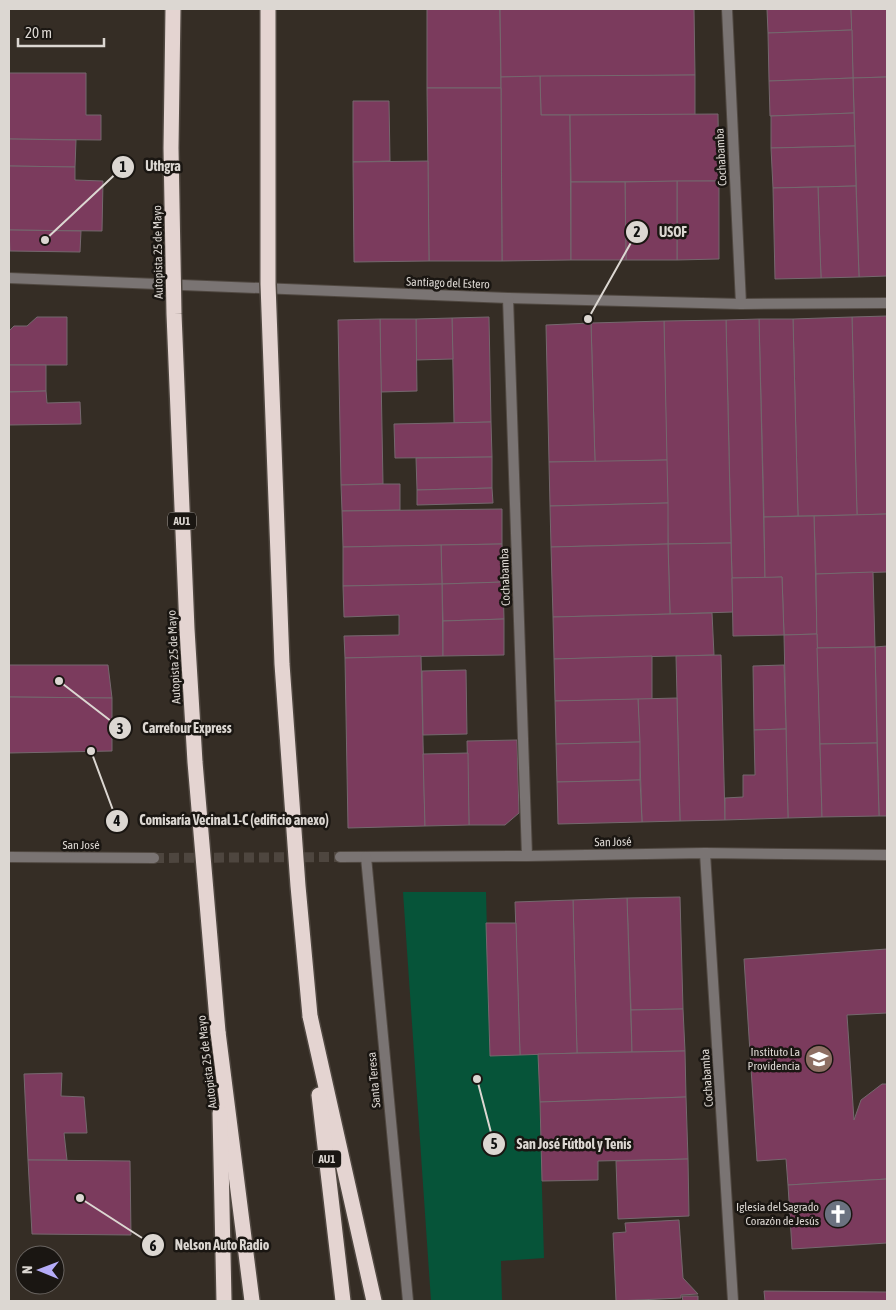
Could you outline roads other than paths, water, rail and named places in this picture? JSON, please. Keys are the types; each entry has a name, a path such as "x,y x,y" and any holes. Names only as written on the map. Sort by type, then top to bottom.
{"highway":[{"name":"Autopista 25 de Mayo","path":"173,9 171,158 174,314 187,628 195,762 218,1032 252,1301"},
{"name":"AU1","path":"268,9 268,284 282,664 298,886 310,1016 343,1301"},
{"path":"310,1016 374,1301"},
{"path":"218,1032 224,1301"}],"street":[{"name":"Cochabamba","path":"727,9 741,304"},
{"name":"Santiago del Estero","path":"9,278 508,298 741,304 887,303"},
{"name":"Cochabamba","path":"508,298 527,856"},
{"name":"Cochabamba","path":"705,853 733,1301"},
{"name":"San José","path":"340,856 527,856 705,853 887,855"},
{"name":"San José","path":"9,857 154,858"},
{"name":"Santa Teresa","path":"366,857 408,1301"}],"tunnel":[{"path":"154,858 340,857"}],"place":[{"name":"Uthgra","path":"45,240"},
{"name":"USOF","path":"588,319"},
{"name":"Carrefour Express","path":"59,681"},
{"name":"Comisaría Vecinal 1-C (edificio anexo)","path":"91,751"},
{"name":"Instituto La Providencia","path":"819,1059"},
{"name":"San José Fútbol y Tenis","path":"477,1079"},
{"name":"Nelson Auto Radio","path":"80,1198"},
{"name":"Iglesia del Sagrado Corazón de Jesús","path":"838,1214"}]}
